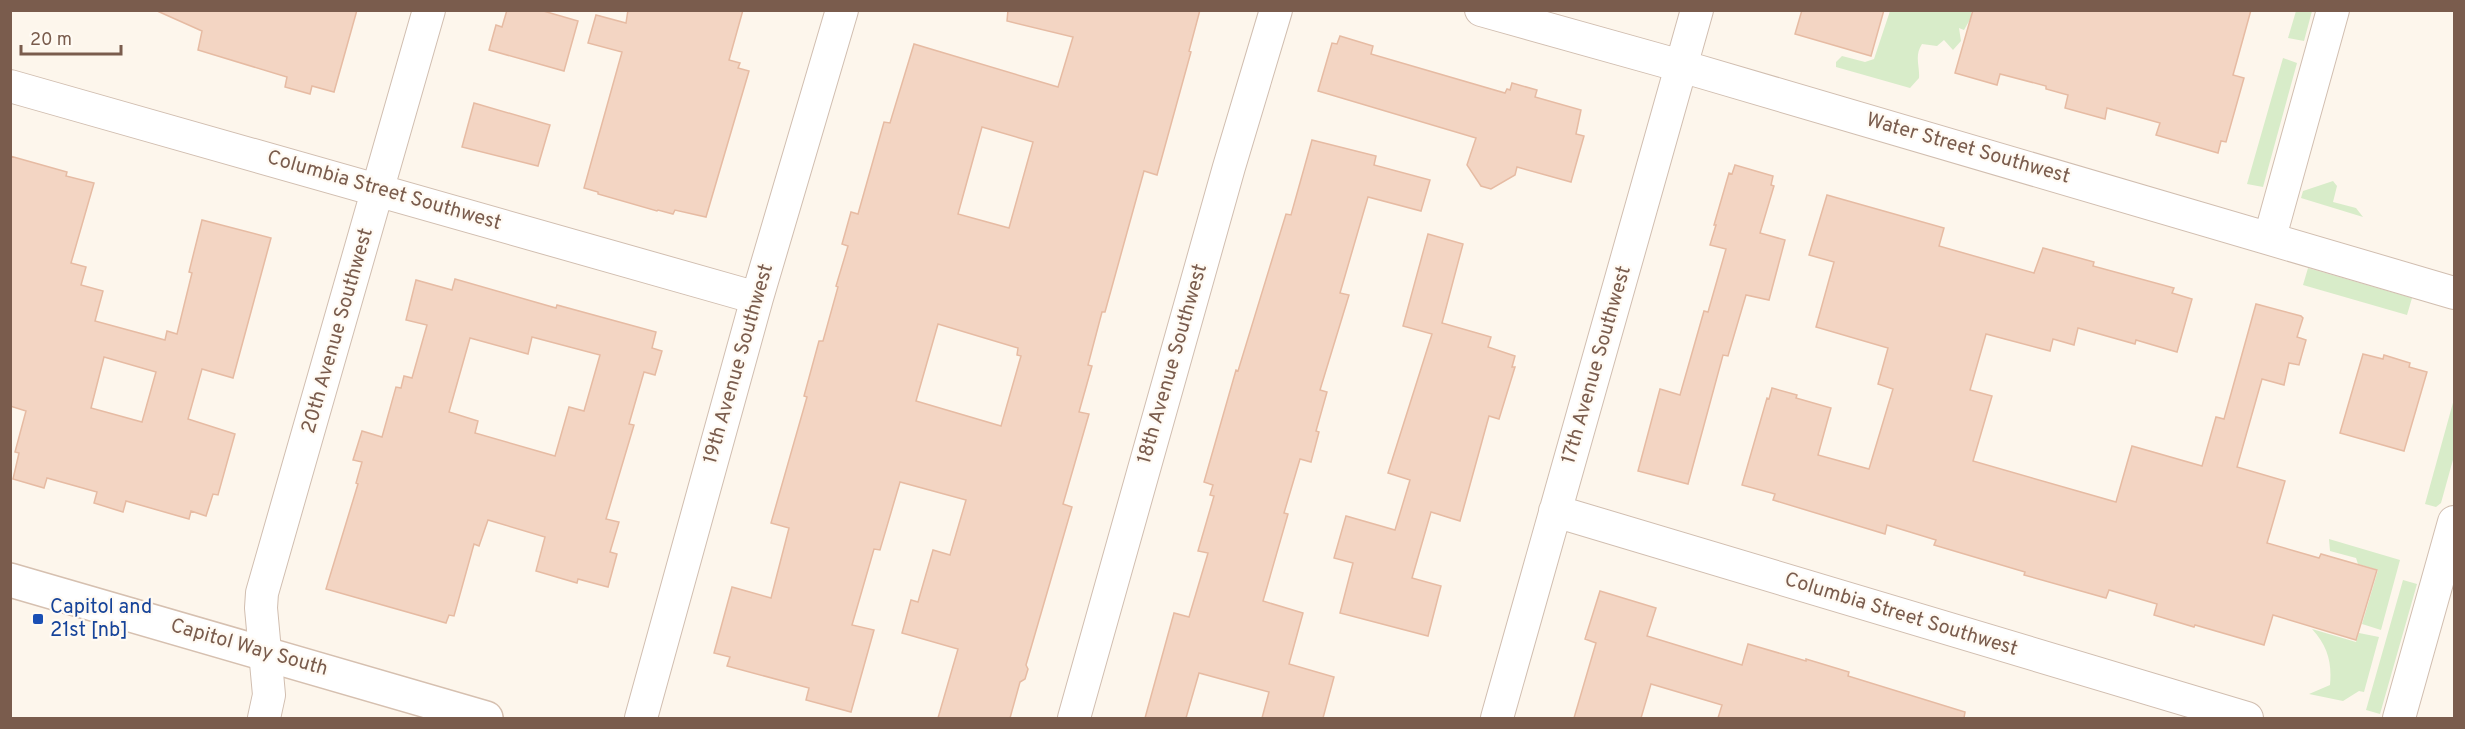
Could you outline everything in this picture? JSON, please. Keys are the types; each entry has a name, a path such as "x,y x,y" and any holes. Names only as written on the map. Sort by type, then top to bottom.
{"main road":[{"name":"Capitol Way South","path":"10,580 486,718"}],"street":[{"name":"20th Avenue Southwest","path":"264,718 270,695 261,608 262,593 429,10"},
{"name":"19th Avenue Southwest","path":"640,718 756,298 842,10"},
{"name":"18th Avenue Southwest","path":"1074,718 1225,179 1276,10"},
{"name":"Water Street Southwest","path":"1481,10 2270,237 2454,293"},
{"name":"17th Avenue Southwest","path":"1497,718 1697,10"},
{"path":"2270,237 2333,10"},
{"name":"Columbia Street Southwest","path":"10,86 756,298"},
{"name":"Columbia Street Southwest","path":"1555,511 2247,718"},
{"path":"2399,718 2454,522"}],"green space":[{"path":"1890,11 1971,11 1972,16 1964,30 1959,28 1961,41 1953,50 1944,40 1937,46 1922,44 1918,57 1919,78 1910,88 1836,67 1836,62 1842,56 1865,62 1874,59"},
{"path":"2296,11 2312,11 2304,41 2288,38"},
{"path":"2283,58 2297,63 2263,187 2247,184"},
{"path":"2333,181 2337,186 2333,202 2356,208 2363,217 2301,198 2303,191"},
{"path":"2308,268 2412,298 2407,315 2303,285"},
{"path":"2454,399 2454,456 2441,503 2436,507 2425,504"},
{"path":"2329,539 2400,560 2381,630 2362,624 2378,570 2358,564 2356,558 2330,551"},
{"path":"2403,580 2417,584 2380,714 2366,710"},
{"path":"2312,629 2356,642 2359,633 2379,637 2364,692 2359,691 2343,701 2309,694 2330,685 2329,662 2325,649"}],"building":[{"path":"155,10 357,10 334,92 312,86 310,94 285,87 287,77 198,50 202,31"},
{"path":"507,10 540,10 578,21 564,71 489,50 496,25 502,27"},
{"path":"628,10 743,10 729,60 740,63 738,68 749,71 706,217 675,210 673,214 657,211 584,188 622,52 588,43 596,15 626,23"},
{"path":"1008,10 1200,10 1189,51 1191,52 1157,175 1144,171 1105,312 1102,312 1088,365 1092,366 1079,412 1089,414 1063,504 1072,507 1026,665 1028,669 1025,679 1020,682 1010,718 938,718 958,649 902,633 911,600 918,602 933,550 950,555 966,500 900,482 880,550 874,549 852,625 874,630 851,712 806,700 809,688 727,666 730,657 714,653 732,587 771,598 789,528 771,523 807,397 804,396 819,341 823,341 838,287 836,286 848,246 842,244 851,212 858,214 884,122 890,123 914,44 1058,87 1073,37 1007,21","holes":["982,127 1033,142 1009,228 958,214","938,324 1018,348 1017,355 1021,356 1001,426 916,401"]},
{"path":"1802,10 1884,10 1871,56 1795,34"},
{"path":"1973,10 2251,10 2233,75 2244,78 2226,142 2221,141 2218,153 2156,135 2160,123 2107,108 2105,119 2065,108 2068,95 2046,89 2046,86 2000,74 1997,85 1955,73"},
{"path":"1340,36 1373,46 1371,54 1505,93 1507,89 1510,90 1512,83 1537,90 1535,97 1581,110 1576,134 1584,136 1571,182 1517,167 1515,175 1491,189 1481,186 1467,165 1476,138 1318,91 1332,43 1337,44"},
{"path":"474,103 550,125 538,166 462,147"},
{"path":"1312,140 1376,156 1374,165 1430,180 1421,211 1368,197 1340,293 1349,295 1320,390 1327,392 1316,431 1319,432 1311,462 1300,459 1284,513 1288,514 1263,601 1303,613 1289,664 1334,677 1323,718 1262,718 1269,692 1199,673 1186,718 1145,718 1174,613 1189,617 1208,553 1198,551 1214,496 1210,495 1213,485 1204,482 1236,370 1238,371 1286,214 1291,215"},
{"path":"10,156 67,172 66,176 94,183 71,263 86,267 81,285 103,291 95,321 165,340 167,331 177,334 202,220 271,238 233,378 202,369 188,419 235,434 218,495 213,494 206,516 191,511 189,519 126,501 123,512 94,503 97,492 47,478 44,488 13,479 19,453 15,452 26,411 10,406","holes":["104,357 156,372 142,422 91,408"]},
{"path":"1735,165 1773,176 1771,185 1774,186 1760,233 1785,240 1769,300 1746,295 1728,356 1723,355 1688,484 1638,471 1660,389 1680,395 1704,311 1708,312 1726,249 1710,245 1729,173 1732,174"},
{"path":"1827,195 1944,228 1939,246 2034,273 2043,248 2094,262 2093,266 2174,288 2172,293 2192,299 2177,352 2136,340 2135,344 2078,328 2074,345 2053,339 2050,351 1986,334 1970,390 1992,396 1973,461 2116,502 2132,446 2202,466 2216,417 2224,419 2256,304 2301,316 2303,318 2297,337 2306,340 2299,365 2289,363 2284,385 2262,379 2237,467 2285,481 2267,543 2319,558 2321,554 2377,570 2356,640 2273,615 2264,645 2154,615 2157,604 2109,590 2106,598 2024,575 2025,572 1934,545 1936,540 1887,525 1885,534 1773,500 1775,494 1742,485 1767,398 1769,399 1772,388 1831,408 1818,455 1869,469 1893,389 1878,384 1888,348 1816,327 1834,262 1809,255"},
{"path":"1428,234 1463,244 1442,323 1491,337 1488,347 1515,356 1512,367 1515,367 1499,419 1489,416 1460,521 1431,512 1412,578 1441,586 1428,636 1340,613 1353,563 1334,558 1346,516 1395,530 1410,480 1388,473 1432,334 1403,326"},
{"path":"455,279 556,308 557,305 656,332 652,348 662,351 655,375 644,372 629,424 634,425 606,519 619,522 610,552 617,554 608,587 578,579 577,583 536,571 545,537 488,520 479,546 474,544 454,616 449,615 446,623 326,589 358,484 356,483 362,462 353,460 362,431 382,437 396,387 401,388 404,376 412,378 427,325 406,320 416,280 452,290","holes":["532,337 600,355 584,411 569,407 555,456 475,433 478,421 449,412 470,338 528,354"]},
{"path":"2363,354 2383,359 2384,355 2410,363 2409,367 2427,372 2404,451 2340,433"},
{"path":"1600,591 1656,608 1647,636 1742,665 1748,644 1806,661 1806,659 1849,672 1848,676 1965,712 1964,718 1718,718 1722,705 1651,684 1641,718 1574,718 1596,643 1585,639"}],"place":[{"name":"Capitol and 21st [nb]","path":"38,619"}]}
